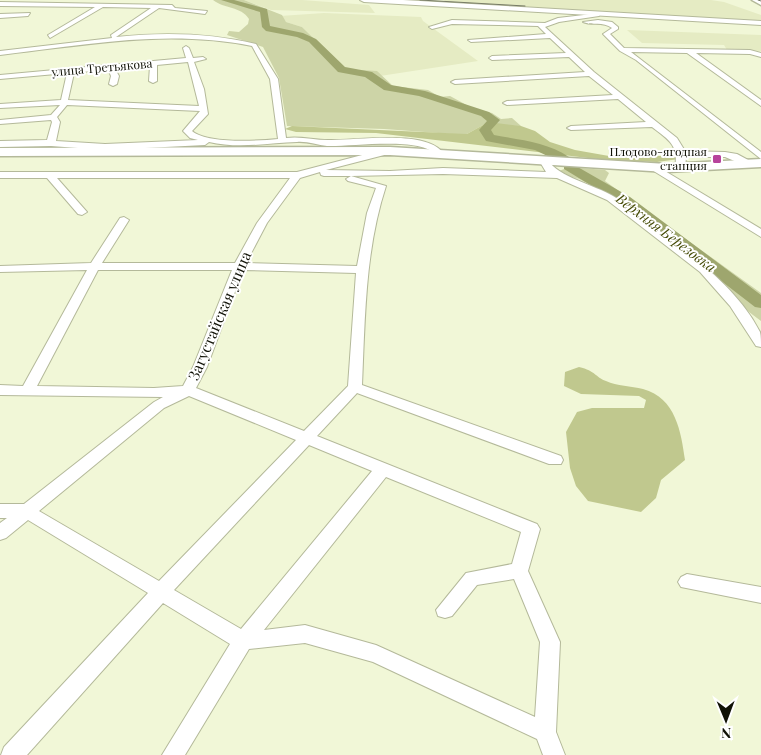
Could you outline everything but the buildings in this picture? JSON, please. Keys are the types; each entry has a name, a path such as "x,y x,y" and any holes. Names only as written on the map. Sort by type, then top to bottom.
{"main road":[{"path":"756,0 761,2"},
{"path":"0,152 390,151 655,168 681,161 744,161 759,155"}],"street":[{"path":"364,0 761,22"},
{"path":"172,8 179,1"},
{"path":"0,4 48,2 157,7 172,8 177,11 205,12 198,19"},
{"path":"50,36 101,5"},
{"path":"113,36 157,7"},
{"path":"0,16 28,14"},
{"path":"432,27 452,22 543,24 599,14 616,28 606,34 622,50 638,59 740,142 759,155"},
{"path":"558,20 608,22"},
{"path":"543,24 541,26 591,74 674,140 681,161 731,156 744,161"},
{"path":"191,25 184,31 223,33 222,37"},
{"path":"0,53 164,35 222,37 256,47 274,79 282,140"},
{"path":"471,40 551,36"},
{"path":"186,48 200,83 204,109 204,114 187,131 193,136 218,142"},
{"path":"622,50 750,52 761,56"},
{"path":"689,51 761,104"},
{"path":"492,58 570,55"},
{"name":"улица Третьякова","path":"0,77 203,59"},
{"path":"153,81 154,64"},
{"path":"112,68 115,76 113,84"},
{"path":"0,122 53,117 62,107 71,71"},
{"path":"455,82 591,74"},
{"path":"507,103 619,97"},
{"path":"0,106 63,102 204,109"},
{"path":"50,144 56,122 53,117"},
{"path":"572,128 654,124"},
{"path":"0,144 105,147 218,142 263,144 282,140 328,142 367,140 421,144 436,149 439,153"},
{"path":"731,156 728,149 740,142"},
{"path":"0,176 49,174 297,175 337,168 390,151"},
{"path":"545,162 548,169 558,175 581,183 610,198 704,270 734,304 761,343"},
{"path":"337,168 390,174 443,171 558,175"},
{"path":"12,755 161,592 355,387 362,270 372,213 381,186 340,176 337,168"},
{"path":"655,168 761,234"},
{"path":"49,174 82,212"},
{"name":"Загустайская улица","path":"0,533 158,405 188,390 200,367 239,265 262,223 297,175"},
{"path":"28,390 95,265 124,220"},
{"path":"0,268 95,265 239,265 362,270"},
{"path":"355,387 555,460"},
{"path":"0,390 154,393 188,390 531,528 519,571 550,642 545,732 554,755"},
{"path":"173,755 243,641 383,469"},
{"path":"0,511 26,511 243,641 305,634 376,654 545,732"},
{"path":"445,610 472,578 519,571"},
{"path":"687,582 761,595"}],"shaded area":[{"path":"213,0 244,0 282,15 286,22 302,27 345,69 377,71 393,86 428,90 440,97 450,96 474,109 492,113 501,119 512,118 521,126 483,125 467,134 452,134 384,129 287,126 279,78 263,47 227,35 229,31 239,32 248,24 249,19 242,12"},
{"path":"244,0 302,0 369,5 375,13 271,10"},
{"path":"444,0 711,0 724,2 761,15 761,21 447,3"},
{"path":"324,13 421,17 423,21 478,61 380,76 357,69 345,69 302,27 286,22 280,16"},
{"path":"627,30 761,35 761,51 727,50 724,45 642,43"},
{"path":"496,123 521,126 535,131 550,142 575,150 609,156 669,156 679,159 657,162 605,160 376,133 296,132 285,129 292,126 467,134 483,125"},
{"path":"569,167 605,170 609,173 605,181 761,293 761,321 749,312 708,270 619,200 579,179 562,174 559,171"},
{"path":"579,367 589,370 610,383 654,393 670,408 675,417 685,460 661,480 656,498 641,512 588,501 576,486 570,468 566,432 577,412 592,408 644,408 646,400 639,396 581,394 564,386 565,372"}],"waterway":[{"path":"225,0 264,11 266,27 300,35 312,40 342,70 368,74 388,88 421,93 485,114 494,120 485,130 490,138 529,145 549,151 564,160"},
{"name":"Верхняя Березовка","path":"569,166 625,200 761,303"}],"railway":[{"path":"420,0 525,6"}],"place":[{"name":"Плодово-ягодная станция","path":"717,159"}]}
